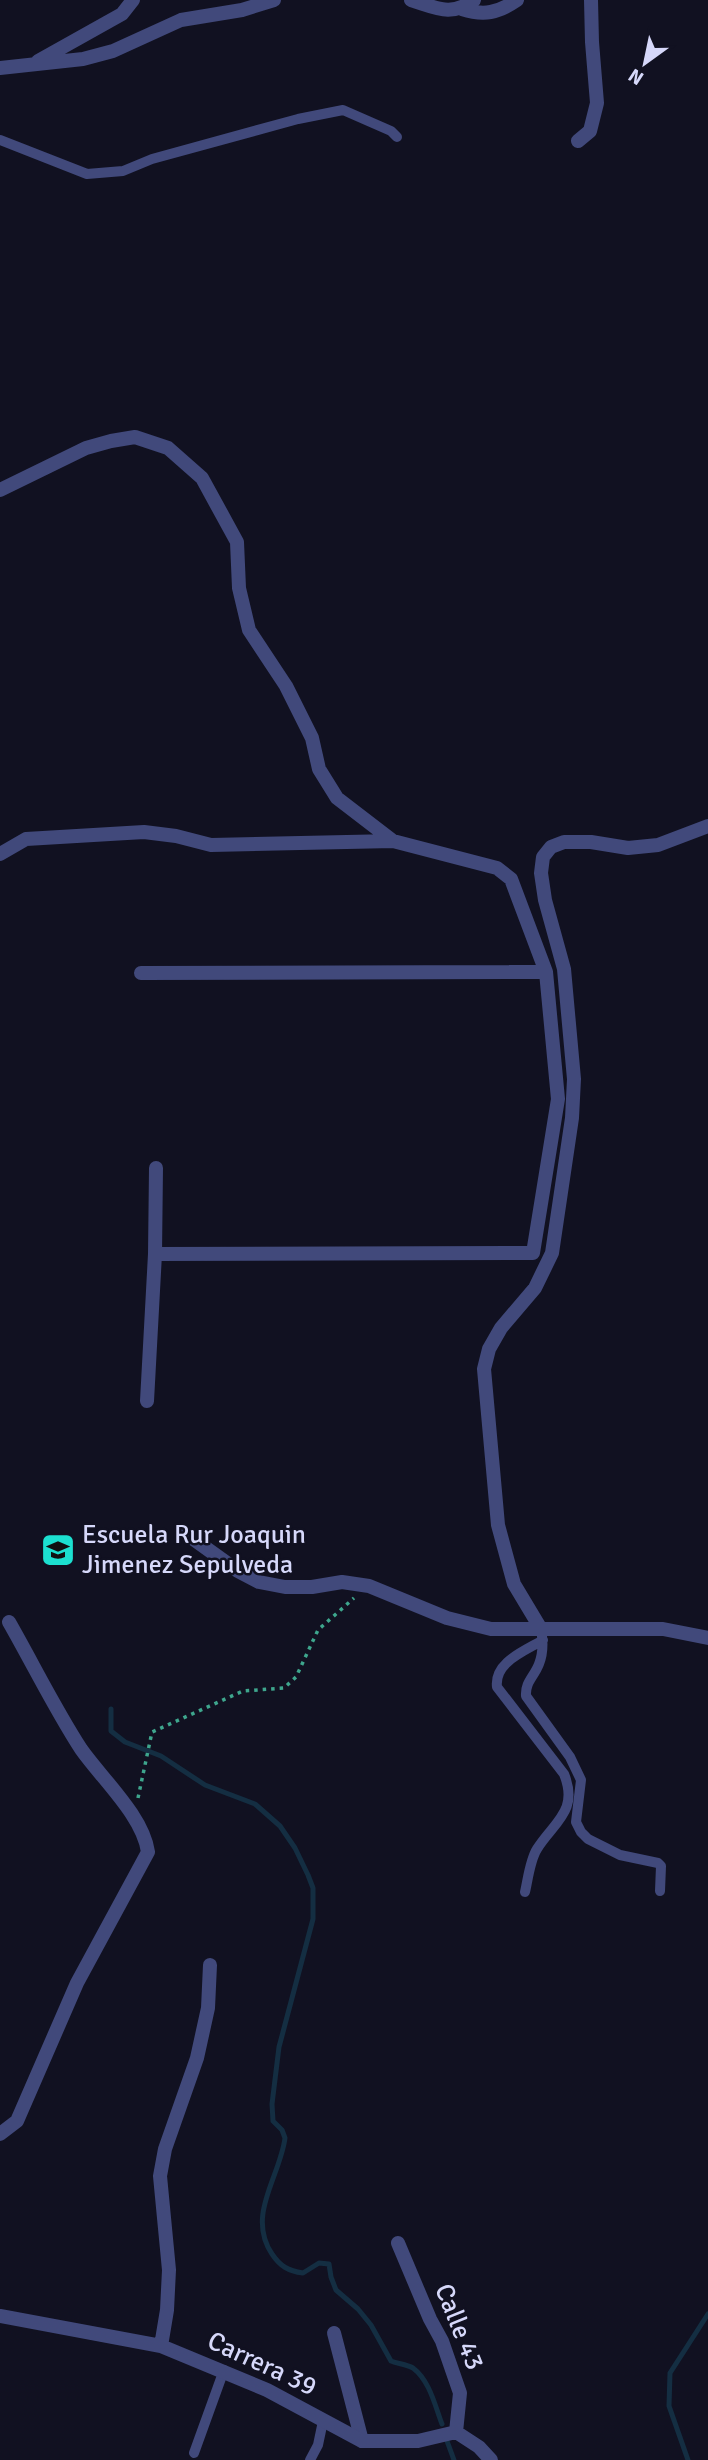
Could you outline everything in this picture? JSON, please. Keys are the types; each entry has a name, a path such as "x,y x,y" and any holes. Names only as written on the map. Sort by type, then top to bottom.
{"street":[{"path":"34,64 121,13 133,0"},
{"path":"0,68 83,59 113,51 181,20 242,10 274,0"},
{"path":"411,0 440,10 462,9 488,14 506,8 517,0"},
{"path":"462,9 474,0"},
{"path":"578,141 590,131 597,103 591,0"},
{"path":"0,490 86,448 111,441 135,437 169,448 202,478 237,542 240,587 249,630 286,686 312,738 319,769 337,798 393,841"},
{"path":"542,1635 514,1584 498,1525 484,1369 489,1349 501,1328 535,1288 552,1253 572,1118 574,1079 564,969 545,900 541,873 543,857 551,847 564,842 591,842 628,848 658,845 708,826"},
{"path":"0,854 26,839 144,832 177,836 211,845 393,841 498,868 511,879 546,972 558,1099 533,1253"},
{"path":"141,973 546,972"},
{"path":"147,1401 155,1254 156,1168"},
{"path":"155,1254 552,1253"},
{"path":"185,1533 238,1571 259,1582 285,1587 312,1587 342,1582 369,1586 447,1618 491,1629 542,1635 663,1629 708,1638"},
{"path":"0,2134 17,2120 77,1983 148,1852 143,1834 134,1818 81,1747 9,1622"},
{"path":"160,2346 167,2310 169,2270 160,2176 165,2149 197,2058 208,2008 210,1965"},
{"name":"Calle 43","path":"398,2243 442,2341 460,2393 456,2432"},
{"name":"Carrera 39","path":"0,2316 160,2346 224,2370 267,2390 362,2441 418,2441 456,2432"},
{"path":"334,2333 362,2441"},
{"path":"456,2432 479,2447 491,2460"}],"lane":[{"path":"0,140 88,174 123,171 177,152 343,110 391,131 397,137"},
{"path":"542,1635 539,1664 529,1680 526,1696 570,1757 581,1780 576,1822 588,1839 620,1855 658,1863 661,1866 660,1891"},
{"path":"525,1892 536,1851 562,1817 568,1783 564,1773 497,1687 496,1682 507,1661 542,1635"},
{"path":"194,2453 224,2370"},
{"path":"310,2460 318,2445 323,2421"}],"path":[{"path":"134,1818 152,1732 243,1692 284,1688 296,1677 318,1630 369,1586"}],"waterway":[{"path":"111,1709 111,1731 125,1742 161,1756 205,1785 255,1804 280,1826 295,1848 308,1875 313,1888 313,1919 279,2047 272,2104 273,2121 282,2130 285,2138 263,2210 265,2239 275,2258 289,2269 303,2273 319,2263 329,2264 336,2290 358,2309 371,2325 391,2361 413,2368 424,2380 442,2424"},
{"path":"688,2460 669,2406 670,2373 708,2314"},
{"path":"447,2441 454,2460"}],"place":[{"name":"Escuela Rur Joaquin Jimenez Sepulveda","path":"58,1550"}]}
